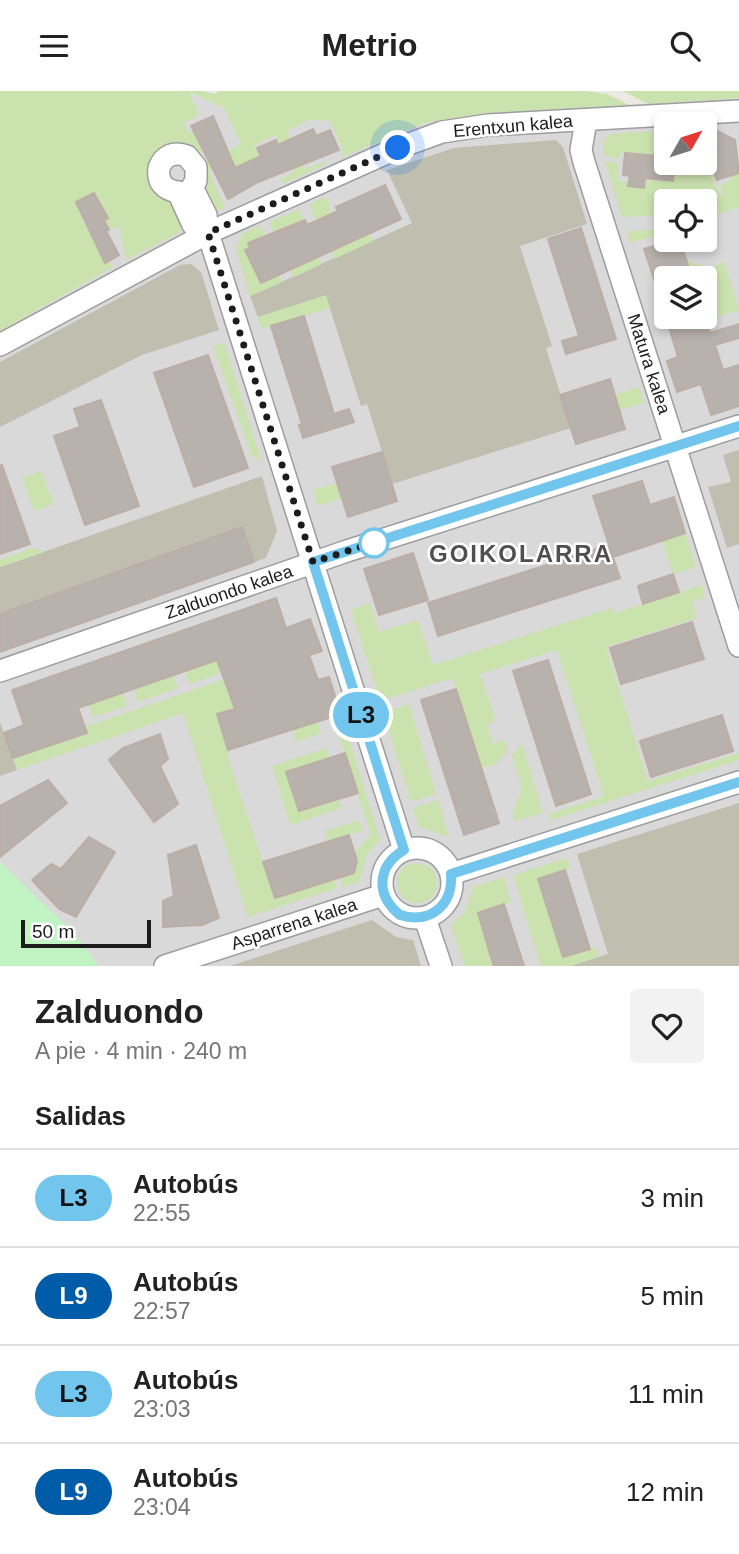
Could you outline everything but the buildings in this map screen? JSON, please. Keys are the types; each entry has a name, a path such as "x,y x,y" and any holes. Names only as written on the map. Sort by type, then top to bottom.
{"street":[{"name":"Erentxun kalea","path":"0,345 208,233 398,148 442,132 488,125 739,111"},
{"name":"Matura kalea","path":"586,121 581,150 584,162 739,646"},
{"path":"208,233 404,850"},
{"name":"Zalduondo kalea","path":"0,671 313,562 739,426"},
{"path":"451,874 739,782"},
{"path":"415,848 437,854 451,874 448,900 438,911 425,918 400,915 383,895 381,881 384,868 393,857 404,850 415,848"},
{"name":"Asparrena kalea","path":"165,966 383,895"},
{"path":"425,918 441,966"}],"shaded area":[{"path":"185,91 224,108 226,112 252,118 335,121 394,134 428,122 487,113 739,98 739,966 0,966 0,331 101,274 58,195 81,168 116,210 126,259 160,193"},
{"path":"556,140 563,147 587,224 520,246 552,346 546,348 571,428 392,484 367,404 361,406 326,296 258,317 250,296 412,223 387,170 454,148"},
{"path":"191,264 201,272 219,330 142,355 0,427 0,362 180,265"},
{"path":"739,450 739,544 727,548 708,487 731,482 723,455"},
{"path":"262,476 277,531 266,558 0,652 0,567"},
{"path":"0,722 17,770 0,776"},
{"path":"739,803 739,966 570,966 608,954 577,854"},
{"path":"372,920 396,937 413,940 421,966 230,966"}],"green space":[{"path":"0,91 203,91 215,94 219,91 585,91 607,94 629,105 487,113 428,122 342,157 343,151 330,121 308,120 287,131 305,169 325,161 326,164 283,184 280,179 294,172 275,135 254,145 259,158 235,168 231,160 209,171 225,209 217,210 206,202 202,178 203,163 241,144 224,108 189,92 199,115 184,123 189,133 194,131 203,151 197,155 164,150 174,202 183,222 178,233 126,260 119,226 109,230 104,220 107,218 94,193 77,202 84,217 82,219 105,262 109,261 113,267 0,331"},
{"path":"623,91 739,91 739,98 648,104"},
{"path":"654,131 654,156 621,152 619,159 603,155 603,142 611,134"},
{"path":"605,161 618,163 618,181 673,181 674,175 712,175 720,195 723,194 720,185 732,180 732,175 739,173 739,207 717,214 717,189 654,189 654,216 622,217"},
{"path":"326,197 340,247 370,234 373,241 334,259 309,204"},
{"path":"299,209 322,264 294,277 269,222"},
{"path":"260,226 265,235 248,243 250,248 246,250 260,283 279,275 282,282 250,296 236,248 243,233"},
{"path":"654,230 654,236 630,243 627,231"},
{"path":"686,260 703,266 688,266"},
{"path":"724,261 739,310 717,317 716,266"},
{"path":"326,295 330,308 262,329 258,317"},
{"path":"224,343 261,460 257,461 256,456 252,457 213,346"},
{"path":"639,387 644,403 620,410 615,395"},
{"path":"41,471 54,504 34,511 22,478"},
{"path":"337,483 342,498 318,506 313,490"},
{"path":"685,533 696,567 673,574 662,541"},
{"path":"32,548 45,552 0,567 0,560"},
{"path":"702,585 705,597 692,601 697,618 606,647 648,781 739,753 739,760 551,820 549,814 604,796 557,650 480,674 496,721 487,724 493,744 504,740 508,751 494,765 481,768 452,678 380,701 351,610 370,603 379,632 418,620 433,665 612,608 615,613"},
{"path":"221,659 246,664 189,684 183,666"},
{"path":"302,672 321,733 296,742 293,730 312,724 300,688 217,715 228,750 227,755 275,898 334,879 337,888 248,917 183,713 17,770 13,758 86,733 85,727 236,675"},
{"path":"173,675 178,688 138,702 132,684 137,688"},
{"path":"123,693 127,706 93,717 87,700 93,703"},
{"path":"409,704 436,794 411,802 383,713"},
{"path":"341,714 380,840 367,854 359,882 343,887 340,877 354,873 354,853 371,834 333,717"},
{"path":"522,744 543,813 514,821 512,815 522,787 512,755"},
{"path":"326,748 330,758 287,772 299,811 339,798 341,808 290,825 272,766"},
{"path":"438,800 449,837 419,827 413,808"},
{"path":"359,820 362,831 328,841 325,831"},
{"path":"567,858 571,868 538,879 563,957 596,947 599,957 570,966 541,966 513,875"},
{"path":"0,862 75,934 98,966 0,966"},
{"path":"417,863 431,869 437,883 431,897 417,903 403,897 397,883 403,869"},
{"path":"504,877 511,902 478,913 494,966 465,966 451,926 464,913 473,887"}],"bus line":[{"name":"L3","path":"739,426 313,562 404,850 393,857 384,868 381,881 383,895 390,907 400,915 412,919 425,918 438,911 448,900 452,886 451,874 739,782"}],"district":[{"name":"GOIKOLARRA","path":"521,554"}],"route":[{"path":"374,543 379,541 313,562 208,233 398,148"}]}
